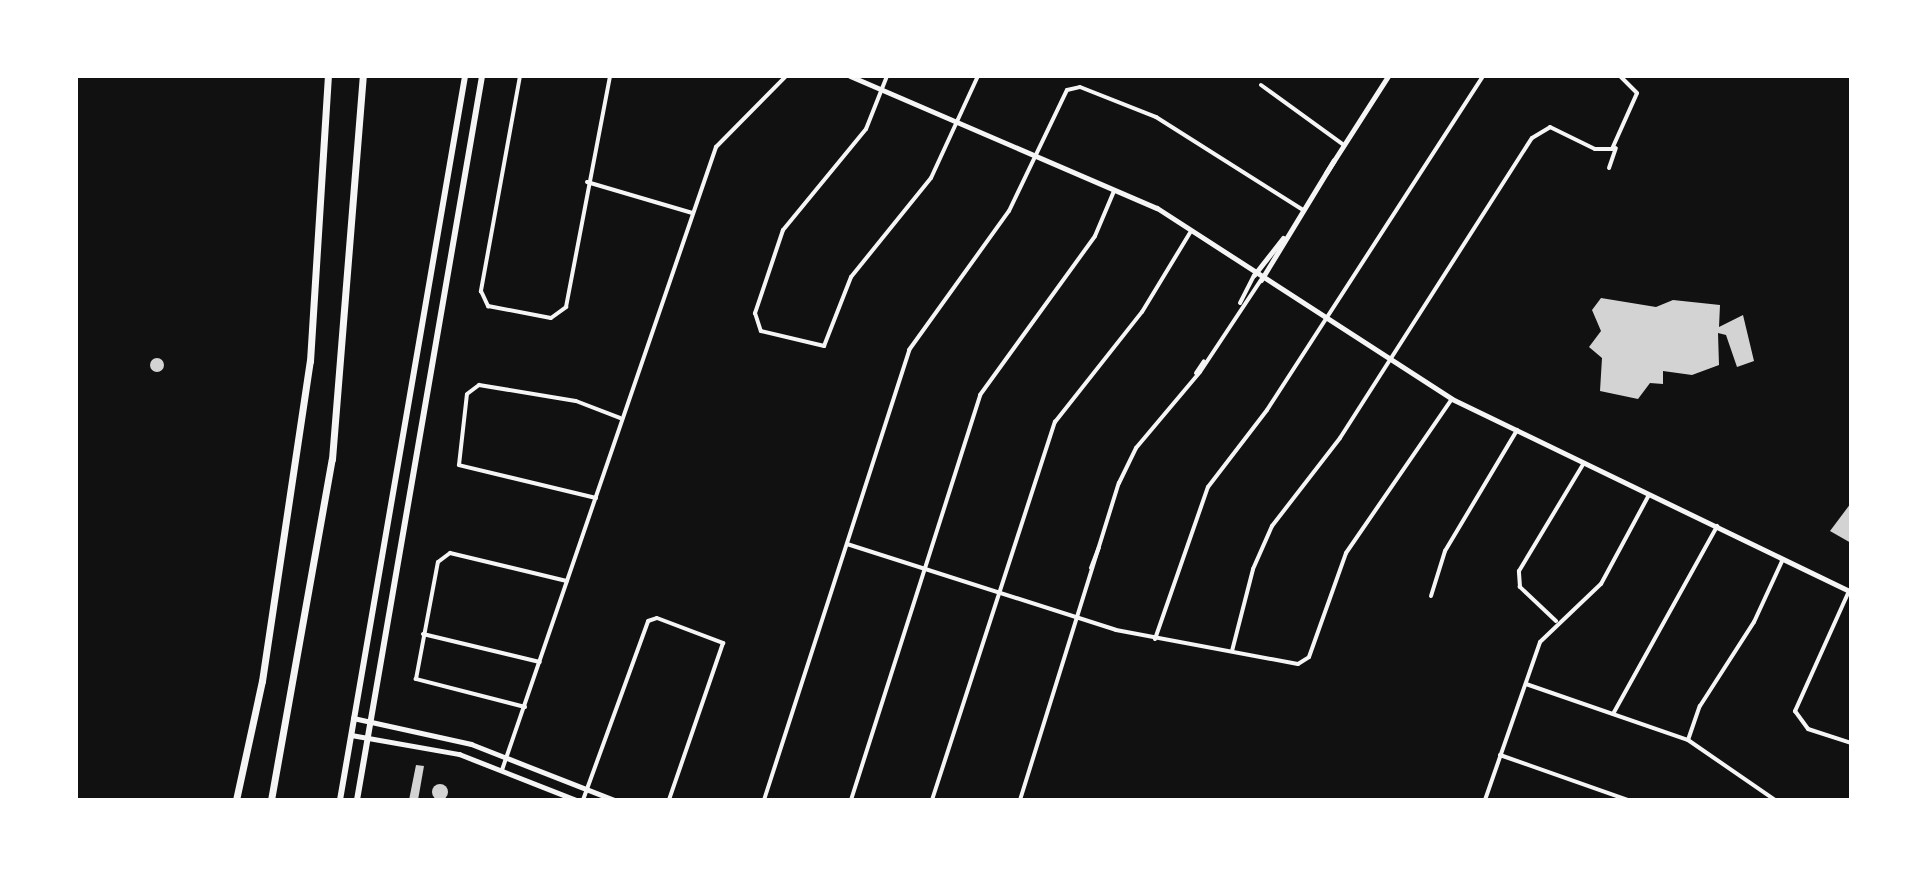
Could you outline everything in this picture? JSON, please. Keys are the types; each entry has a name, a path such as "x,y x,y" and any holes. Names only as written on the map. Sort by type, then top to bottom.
{"highway":[{"path":"236,800 262,681 308,376 328,76"},
{"path":"271,800 332,459 363,76"}],"main road":[{"path":"340,800 465,76"},
{"path":"357,800 482,76"}],"street":[{"path":"520,76 481,291 488,306 560,316 610,76"},
{"path":"502,770 692,213 725,133 786,76"},
{"path":"850,76 1114,191 1191,231 1261,280 1452,399 1850,592 1795,711 1808,729 1851,743"},
{"path":"887,76 866,129 783,230 755,313 761,331 824,346 851,277 931,178 978,76"},
{"path":"1020,800 1099,547 1136,448 1196,373 1261,280 1388,76"},
{"path":"1155,639 1208,487 1325,319 1483,76"},
{"path":"1609,168 1637,93 1620,76"},
{"path":"1261,85 1344,145"},
{"path":"764,800 917,332 1009,211 1062,97 1080,87 1156,117 1303,210"},
{"path":"1232,651 1272,526 1388,360 1538,131 1550,127 1606,151 1617,144"},
{"path":"587,182 692,213"},
{"path":"851,800 980,395 1095,236 1114,191"},
{"path":"932,800 1055,422 1142,312 1191,231"},
{"path":"1240,306 1254,275 1287,235"},
{"path":"596,498 463,469 457,459 467,394 479,385 576,401 620,418"},
{"path":"847,544 1077,618 1155,639 1306,661 1346,553 1452,399"},
{"path":"1431,596 1445,551 1517,430"},
{"path":"1556,621 1520,587 1519,571 1584,463"},
{"path":"1485,800 1526,684 1556,621 1601,584 1649,495"},
{"path":"1613,714 1717,526"},
{"path":"525,707 416,679 423,634 443,554 526,566 567,581"},
{"path":"1688,740 1700,706 1754,622 1784,558"},
{"path":"583,800 648,621 666,618 723,643 669,800"},
{"path":"423,634 540,662"},
{"path":"1526,684 1688,740 1775,800"},
{"path":"353,718 507,758 614,800"},
{"path":"351,735 367,736 502,770 576,800"},
{"path":"1500,755 1628,800"}],"building":[{"path":"1601,298 1656,307 1673,300 1720,305 1719,327 1743,315 1754,361 1737,367 1726,335 1718,333 1719,365 1692,375 1663,371 1663,384 1650,383 1638,399 1600,391 1602,358 1589,347 1601,331 1592,310"},
{"path":"157,358 164,365 157,372 150,365"},
{"path":"1851,503 1851,543 1830,531"},
{"path":"416,765 424,766 418,800 409,800"},
{"path":"440,784 448,792 440,800 432,792"}]}
